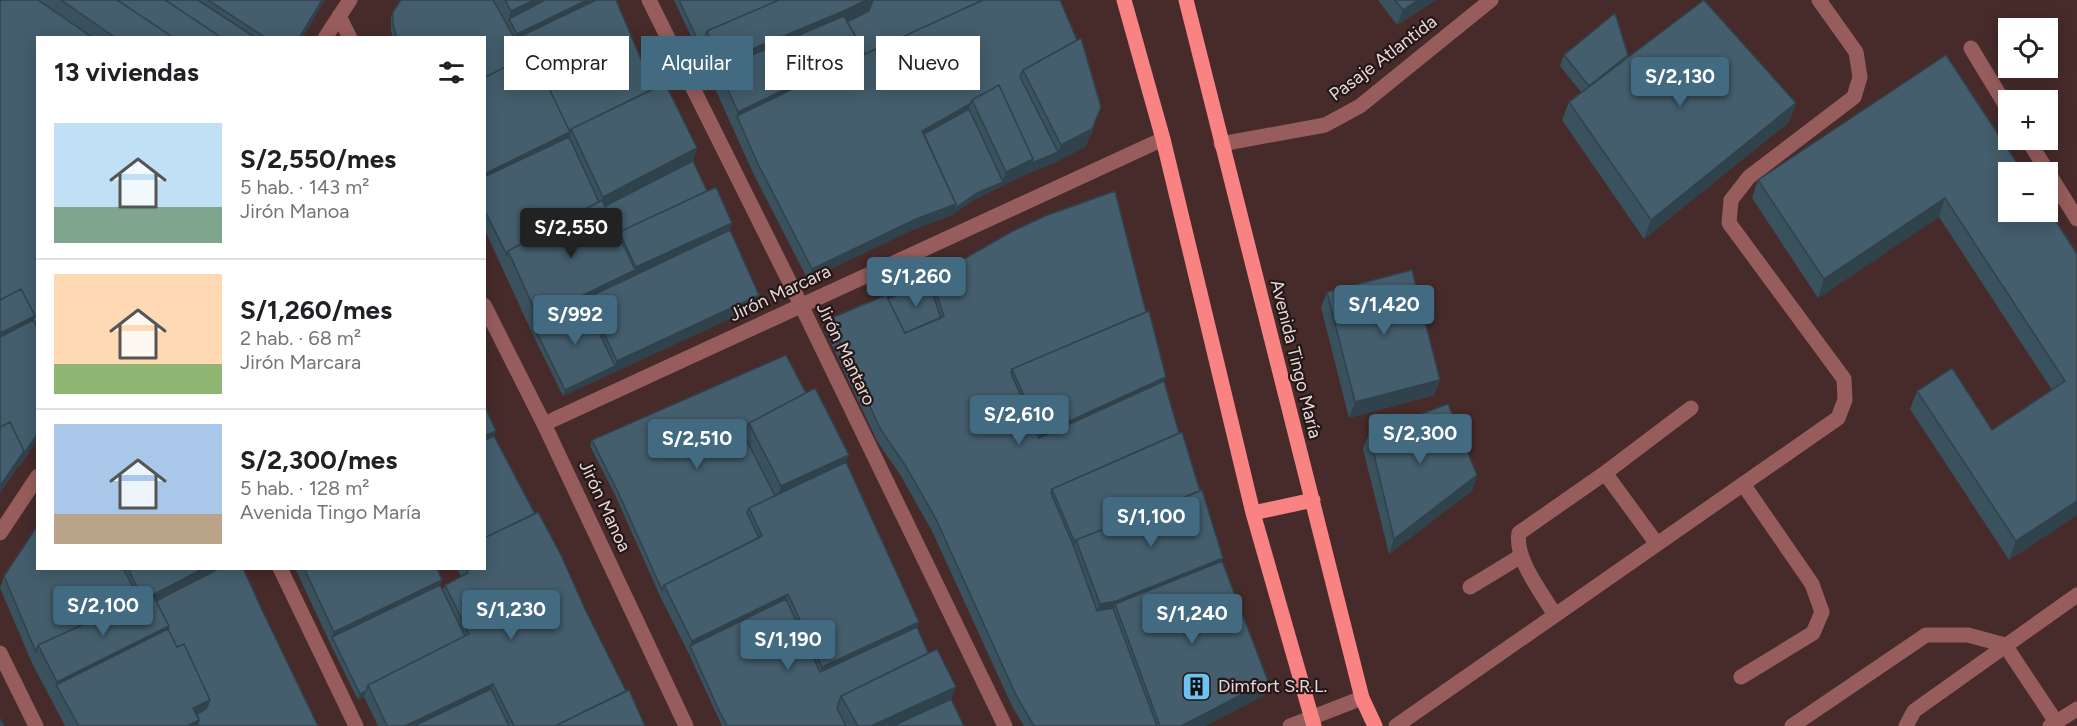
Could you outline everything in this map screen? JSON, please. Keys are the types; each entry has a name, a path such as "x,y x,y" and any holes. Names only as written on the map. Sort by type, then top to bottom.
{"main road":[{"path":"1124,0 1163,139 1253,513 1312,722"},
{"name":"Avenida Tingo María","path":"1186,0 1362,698 1375,726"},
{"path":"1253,513 1313,500"}],"street":[{"path":"326,36 350,0"},
{"name":"Jirón Mantaro","path":"649,0 801,305 1005,726"},
{"name":"Pasaje Atlantida","path":"1221,144 1325,125 1360,106 1491,0"},
{"path":"1395,726 1838,418 1845,400 1844,380 1729,223 1731,200 1749,177 1854,97 1860,77 1856,52 1819,0"},
{"path":"339,16 349,36"},
{"path":"1971,48 1998,93"},
{"name":"Jirón Marcara","path":"544,424 1163,139"},
{"path":"2034,150 2077,219"},
{"name":"Jirón Manoa","path":"486,309 544,424 686,726"},
{"path":"1555,615 1521,556 1517,543 1519,533 1605,473 1691,408"},
{"path":"1605,473 1657,543"},
{"path":"0,533 36,479"},
{"path":"1741,677 1813,633 1822,612 1812,584 1743,484"},
{"path":"1470,587 1521,556"},
{"path":"281,570 356,726"},
{"path":"1906,726 1914,711 2077,595"},
{"path":"1792,726 1926,635 1968,636 2005,645 2053,724 2077,709"},
{"path":"0,652 36,726"},
{"path":"1290,726 1312,722 1362,698"}],"building":[{"path":"0,0 38,0 90,36 36,36 36,325 33,320 35,316 21,289 0,300"},
{"path":"61,0 117,0 171,36 113,36"},
{"path":"117,0 165,0 219,36 171,36"},
{"path":"165,0 198,0 253,36 219,36"},
{"path":"208,0 322,0 300,36 263,36"},
{"path":"401,0 493,0 513,36 504,36 504,68 486,77 486,36 396,36 393,25 393,12"},
{"path":"505,0 534,0 511,11"},
{"path":"545,0 587,0 517,34 509,19"},
{"path":"596,0 616,0 641,59 641,90 652,90 571,129 570,132 550,90 629,90 629,36 521,36"},
{"path":"679,0 779,0 707,31 705,36 696,36"},
{"path":"779,0 866,0 784,36 765,36 765,44 753,49 753,36 709,36 707,31"},
{"path":"873,0 983,0 904,36 876,36 876,49 864,55 864,36 855,36 847,22 869,11"},
{"path":"983,0 1060,0 1077,40 1023,70 1020,77 1058,152 1032,163 1033,159 999,85 922,131 956,204 916,219 812,269 757,162 737,116 791,90 864,90 864,55 876,49 876,90 980,90 980,36 904,36"},
{"path":"1395,0 1418,0 1403,10"},
{"path":"1704,0 1796,103 1651,220 1569,102"},
{"path":"1615,13 1628,55 1589,86 1564,55"},
{"path":"844,16 855,36 797,36"},
{"path":"1081,38 1101,107 1092,129 1061,145 1023,70"},
{"path":"765,49 765,90 783,90 738,112 728,90 753,90 753,55"},
{"path":"1946,55 1998,134 1998,150 2009,150 2016,162 1998,162 1998,222 2056,222 2077,254 2077,501 2016,541 1917,391 1952,368 1992,430 2065,381 1945,198 1824,279 1758,180"},
{"path":"504,68 504,90 550,90 570,132 486,173 486,77"},
{"path":"999,85 1033,159 1006,172 972,100"},
{"path":"651,90 668,90 697,148 603,197 571,129"},
{"path":"969,109 1003,182 977,193 954,209 956,204 924,134"},
{"path":"569,137 599,202 508,251 507,255 486,213 486,176"},
{"path":"693,161 707,191 618,234 605,206"},
{"path":"716,187 732,223 636,267 619,232"},
{"path":"1115,191 1146,312 1012,369 1011,373 1039,438 1164,381 1179,433 1052,489 1051,493 1074,547 1097,611 1113,608 1157,726 1034,726 1016,695 936,519 905,465 881,430 829,319 886,295 905,333 944,316 931,278 1011,232 1045,216"},
{"path":"602,200 635,270 538,317 508,251"},
{"path":"730,230 759,295 617,361 587,298"},
{"path":"1412,270 1440,380 1355,402 1327,292"},
{"path":"929,283 941,318 905,333 888,299"},
{"path":"21,289 35,316 0,333 0,300"},
{"path":"585,303 615,366 565,390 534,327"},
{"path":"1149,311 1166,377 1041,434 1012,369"},
{"path":"33,320 36,325 36,436 23,455 24,451 10,422 0,427 0,337"},
{"path":"786,355 806,393 749,423 744,435 775,496 749,508 747,513 759,538 664,585 662,590 592,440"},
{"path":"815,388 849,455 781,486 749,423"},
{"path":"1448,404 1477,475 1394,539 1369,433"},
{"path":"486,409 496,431 486,435"},
{"path":"10,422 24,451 0,486 0,427"},
{"path":"1182,432 1200,491 1076,540 1075,543 1052,489"},
{"path":"494,436 535,514 486,537 486,440"},
{"path":"846,462 919,622 822,667 788,594 692,641 664,585 762,536 749,508"},
{"path":"1202,490 1223,558 1116,601 1100,604 1076,540"},
{"path":"538,512 626,691 555,726 514,726 493,684 405,726 387,726 368,685 469,634 445,585 468,573 467,570 486,570 486,537"},
{"path":"36,528 36,570 124,570 139,599 38,645 36,652 4,576"},
{"path":"1222,561 1268,681 1181,726 1160,726 1115,604"},
{"path":"129,570 200,570 153,595 152,593 142,598"},
{"path":"216,570 244,570 318,726 199,726 197,714 206,709 210,700 184,644 177,647 156,601"},
{"path":"305,570 438,570 442,580 334,632"},
{"path":"440,585 465,636 368,685 366,691 360,694 332,637"},
{"path":"152,593 169,626 57,682 38,645"},
{"path":"786,599 820,672 917,627 928,653 841,696 837,708 846,726 727,726 690,646"},
{"path":"168,629 177,647 184,644 210,700 193,708 199,720 187,726 79,726 56,685"},
{"path":"937,649 956,687 871,726 858,726 841,696"},
{"path":"491,689 509,726 414,726"},
{"path":"629,690 645,726 555,726"},
{"path":"951,699 964,726 893,726"}],"place":[{"name":"Dimfort S.R.L.","path":"1197,686"}]}
